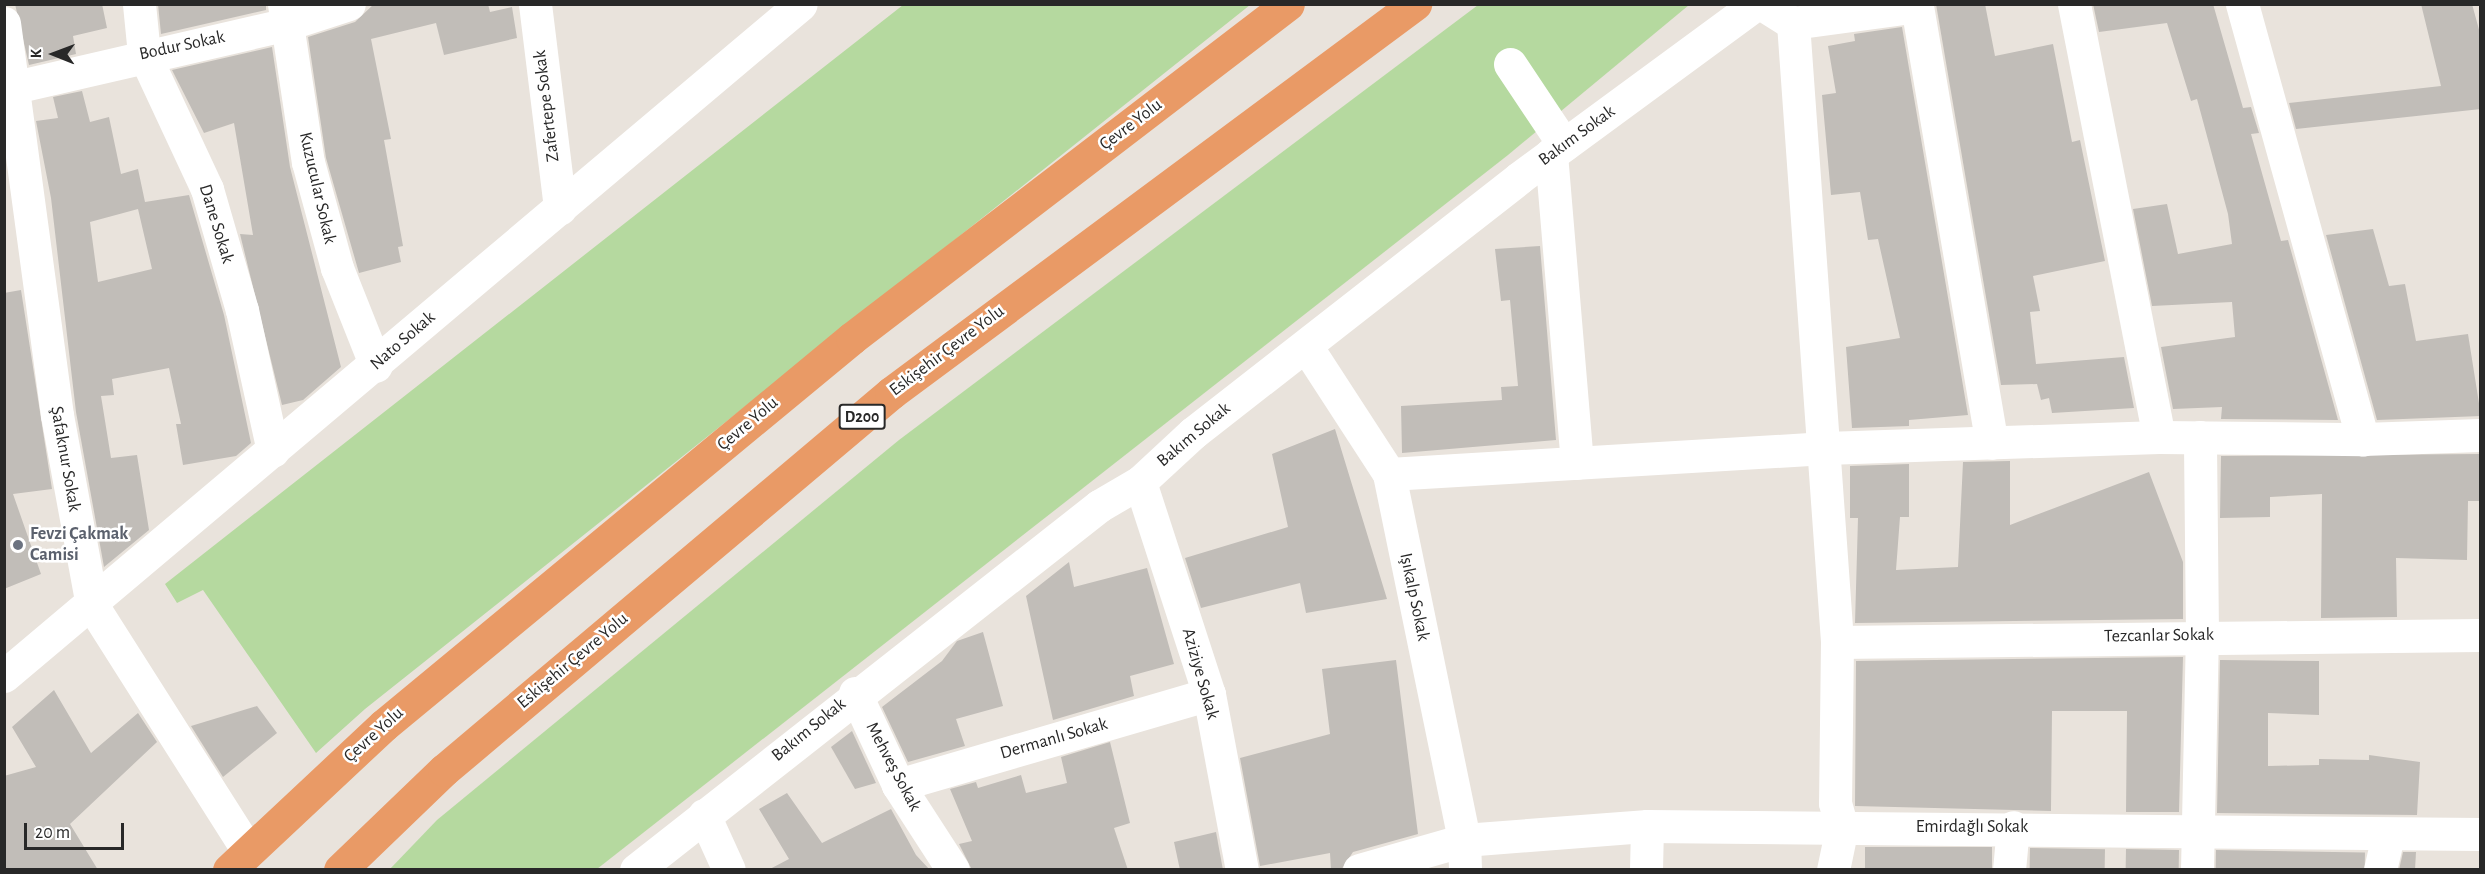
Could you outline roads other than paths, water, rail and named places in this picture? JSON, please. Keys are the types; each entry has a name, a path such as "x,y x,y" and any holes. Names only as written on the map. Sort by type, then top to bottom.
{"highway":[{"name":"Çevre Yolu","path":"238,860 384,725 852,338 1288,4"},
{"name":"Eskişehir Çevre Yolu","path":"340,870 444,770 891,393 1415,4"}],"street":[{"name":"Dane Sokak","path":"139,4 144,54 207,189 242,310 273,451"},
{"name":"Bodur Sokak","path":"15,87 144,54 285,14 349,4"},
{"name":"Zafertepe Sokak","path":"535,4 560,208"},
{"name":"Nato Sokak","path":"4,676 376,366 801,4"},
{"name":"Bakım Sokak","path":"636,870 855,693 1099,506 1140,482 1193,433 1557,150 1756,4"},
{"path":"1762,4 1794,23 1917,6 1992,443"},
{"path":"2074,4 2159,437"},
{"path":"2242,4 2363,439"},
{"name":"Kuzucular Sokak","path":"285,14 308,162 337,268 376,366"},
{"name":"Şafaknur Sokak","path":"4,23 15,87 19,225 92,605 238,860"},
{"path":"1794,23 1837,642 1834,802 1842,827 1833,870"},
{"path":"1510,64 1557,150 1577,463"},
{"name":"Işıkalp Sokak","path":"1306,346 1389,474 1465,855"},
{"path":"1389,474 1825,448 2159,437 2363,439 2481,435"},
{"path":"2197,870 2200,831 2202,635 2200,437"},
{"name":"Aziziye Sokak","path":"1140,482 1209,694 1242,870"},
{"name":"Tezcanlar Sokak","path":"1837,642 2202,635 2481,635"},
{"name":"Mehveş Sokak","path":"855,693 898,785 953,870"},
{"name":"Dermanlı Sokak","path":"898,785 1209,694"},
{"path":"704,815 729,870"},
{"path":"1646,870 1647,826"},
{"name":"Emirdağlı Sokak","path":"1359,870 1647,826 2013,827 2388,835 2481,834"},
{"path":"2009,870 2013,827"},
{"path":"2380,870 2388,835"}],"place":[{"name":"Fevzi Çakmak Camisi","path":"18,545"}]}
